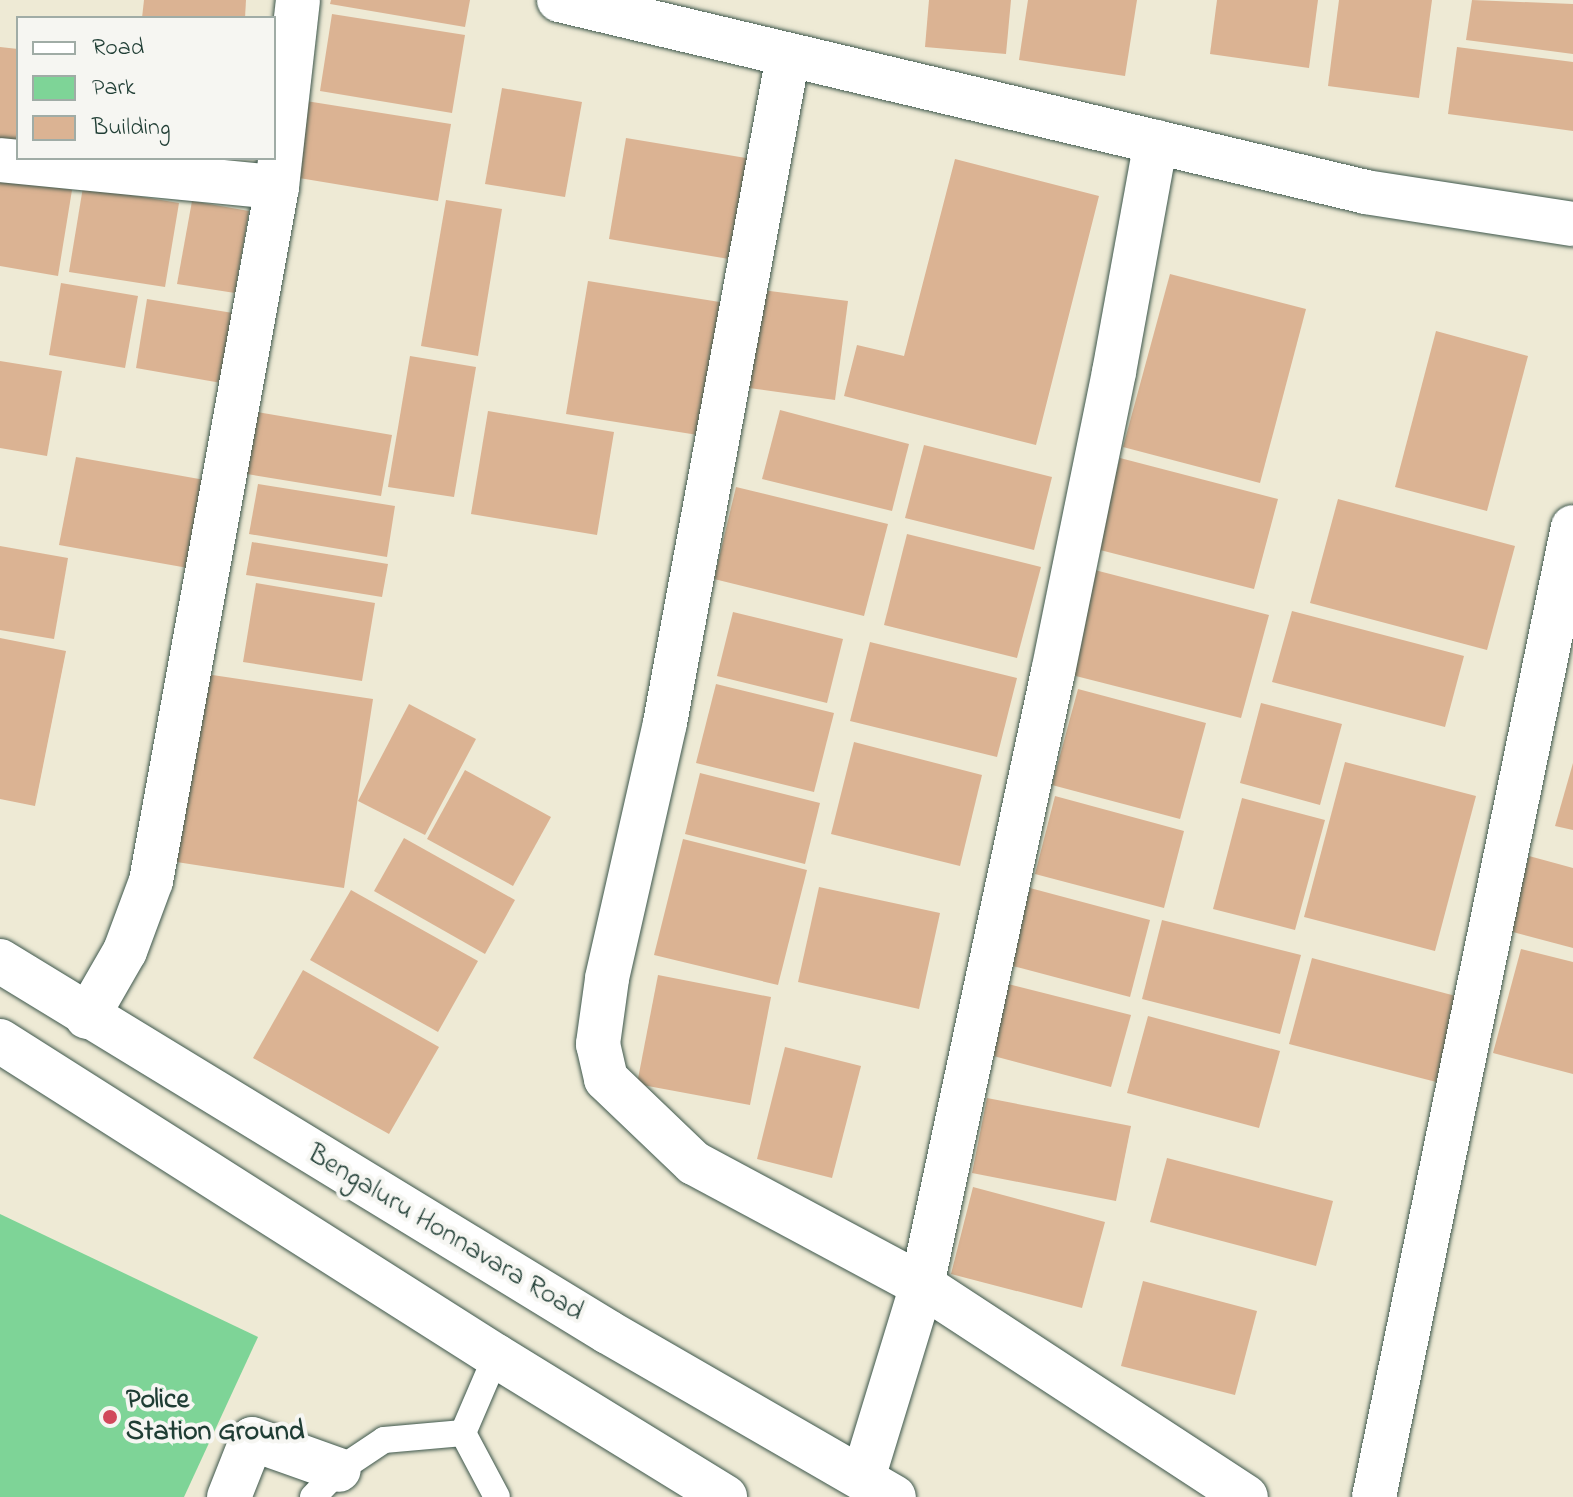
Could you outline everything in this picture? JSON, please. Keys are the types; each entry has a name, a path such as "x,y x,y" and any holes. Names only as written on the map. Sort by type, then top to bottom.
{"street":[{"path":"87,1017 125,951 151,881 277,187 298,0"},
{"path":"559,0 1366,192 1573,224"},
{"path":"788,56 668,708 607,979 598,1044 606,1079 694,1163 922,1285 1246,1497"},
{"path":"879,1487 1056,657 1114,372 1156,142"},
{"path":"0,160 277,187"},
{"path":"1374,1497 1573,527"},
{"name":"Bengaluru Honnavara Road","path":"0,961 87,1017 608,1332 879,1487"},
{"path":"0,1041 496,1356 725,1497"},
{"path":"229,1497 252,1439 326,1484"}],"lane":[{"path":"463,1433 496,1356"},
{"path":"326,1484 384,1440 463,1433"},
{"path":"463,1433 497,1497"}],"green space":[{"name":"Police Station Ground","path":"0,1214 258,1337 184,1497 0,1497"}],"building":[{"path":"144,0 246,0 245,16 142,16"},
{"path":"331,0 470,0 465,27 330,4"},
{"path":"929,0 1011,0 1006,54 925,47"},
{"path":"1028,0 1137,0 1125,76 1019,60"},
{"path":"1217,0 1318,0 1309,68 1210,54"},
{"path":"1339,0 1432,0 1419,98 1328,86"},
{"path":"1472,0 1573,4 1573,54 1466,40"},
{"path":"332,14 465,35 452,113 320,91"},
{"path":"0,47 16,49 16,145 0,143"},
{"path":"1457,47 1573,62 1573,131 1448,114"},
{"path":"502,88 582,102 565,197 485,184"},
{"path":"306,101 451,124 438,201 293,177"},
{"path":"626,138 752,159 735,260 609,239"},
{"path":"955,159 1099,196 1036,445 844,396 857,345 904,356"},
{"path":"0,178 72,190 58,276 0,266"},
{"path":"83,187 179,203 165,287 69,272"},
{"path":"446,200 502,209 478,356 421,346"},
{"path":"192,201 249,211 235,293 177,284"},
{"path":"1170,274 1306,309 1260,483 1123,447"},
{"path":"588,281 726,303 704,436 566,414"},
{"path":"61,283 138,296 125,368 49,355"},
{"path":"762,290 848,301 835,400 749,388"},
{"path":"147,299 239,314 227,384 136,368"},
{"path":"1436,331 1528,356 1487,511 1395,487"},
{"path":"410,356 476,367 454,497 388,487"},
{"path":"0,361 62,371 47,456 0,448"},
{"path":"780,410 909,444 892,511 762,479"},
{"path":"488,411 614,432 597,535 471,514"},
{"path":"257,412 392,435 381,496 247,474"},
{"path":"924,445 1052,477 1034,550 905,518"},
{"path":"76,457 216,482 199,570 59,545"},
{"path":"1120,458 1278,499 1254,589 1096,549"},
{"path":"258,484 395,506 387,557 249,534"},
{"path":"736,487 888,524 864,616 714,579"},
{"path":"1338,499 1515,546 1487,650 1310,603"},
{"path":"907,534 1041,567 1017,658 884,625"},
{"path":"252,542 388,564 382,597 246,575"},
{"path":"0,546 68,558 54,639 0,630"},
{"path":"1087,568 1269,615 1241,718 1060,672"},
{"path":"256,583 375,603 362,681 243,662"},
{"path":"1292,611 1464,656 1445,727 1272,682"},
{"path":"733,612 843,639 827,703 717,676"},
{"path":"0,638 66,651 35,806 0,799"},
{"path":"870,642 1017,678 997,757 850,721"},
{"path":"199,673 373,699 344,888 170,861"},
{"path":"716,684 834,713 814,792 696,763"},
{"path":"1078,689 1206,723 1180,819 1052,785"},
{"path":"1261,703 1342,724 1320,805 1240,783"},
{"path":"409,704 476,739 425,835 358,801"},
{"path":"854,742 982,775 960,866 831,834"},
{"path":"1345,762 1476,796 1435,951 1304,917"},
{"path":"1573,763 1573,830 1555,826"},
{"path":"465,770 551,817 513,886 427,839"},
{"path":"700,773 820,803 805,864 685,834"},
{"path":"1055,796 1184,831 1164,908 1035,874"},
{"path":"1242,798 1325,820 1295,930 1213,909"},
{"path":"404,838 515,900 485,954 374,891"},
{"path":"683,839 807,870 778,985 654,955"},
{"path":"1529,856 1573,868 1573,948 1509,931"},
{"path":"819,887 940,913 919,1009 798,982"},
{"path":"1030,888 1150,920 1130,997 1009,965"},
{"path":"351,890 478,961 438,1032 310,960"},
{"path":"1162,920 1301,955 1280,1034 1142,999"},
{"path":"1521,949 1573,962 1573,1074 1493,1053"},
{"path":"1312,958 1467,999 1444,1084 1289,1044"},
{"path":"303,970 439,1047 389,1134 253,1058"},
{"path":"658,975 771,997 750,1105 637,1084"},
{"path":"1004,983 1131,1015 1111,1087 986,1054"},
{"path":"1148,1016 1280,1051 1259,1128 1127,1093"},
{"path":"785,1047 861,1066 832,1178 757,1159"},
{"path":"987,1098 1131,1126 1116,1201 972,1173"},
{"path":"1167,1158 1333,1201 1316,1266 1150,1222"},
{"path":"973,1187 1105,1222 1082,1308 951,1274"},
{"path":"1143,1281 1257,1311 1235,1395 1121,1366"}],"place":[{"name":"Police Station Ground","path":"110,1417"}]}
